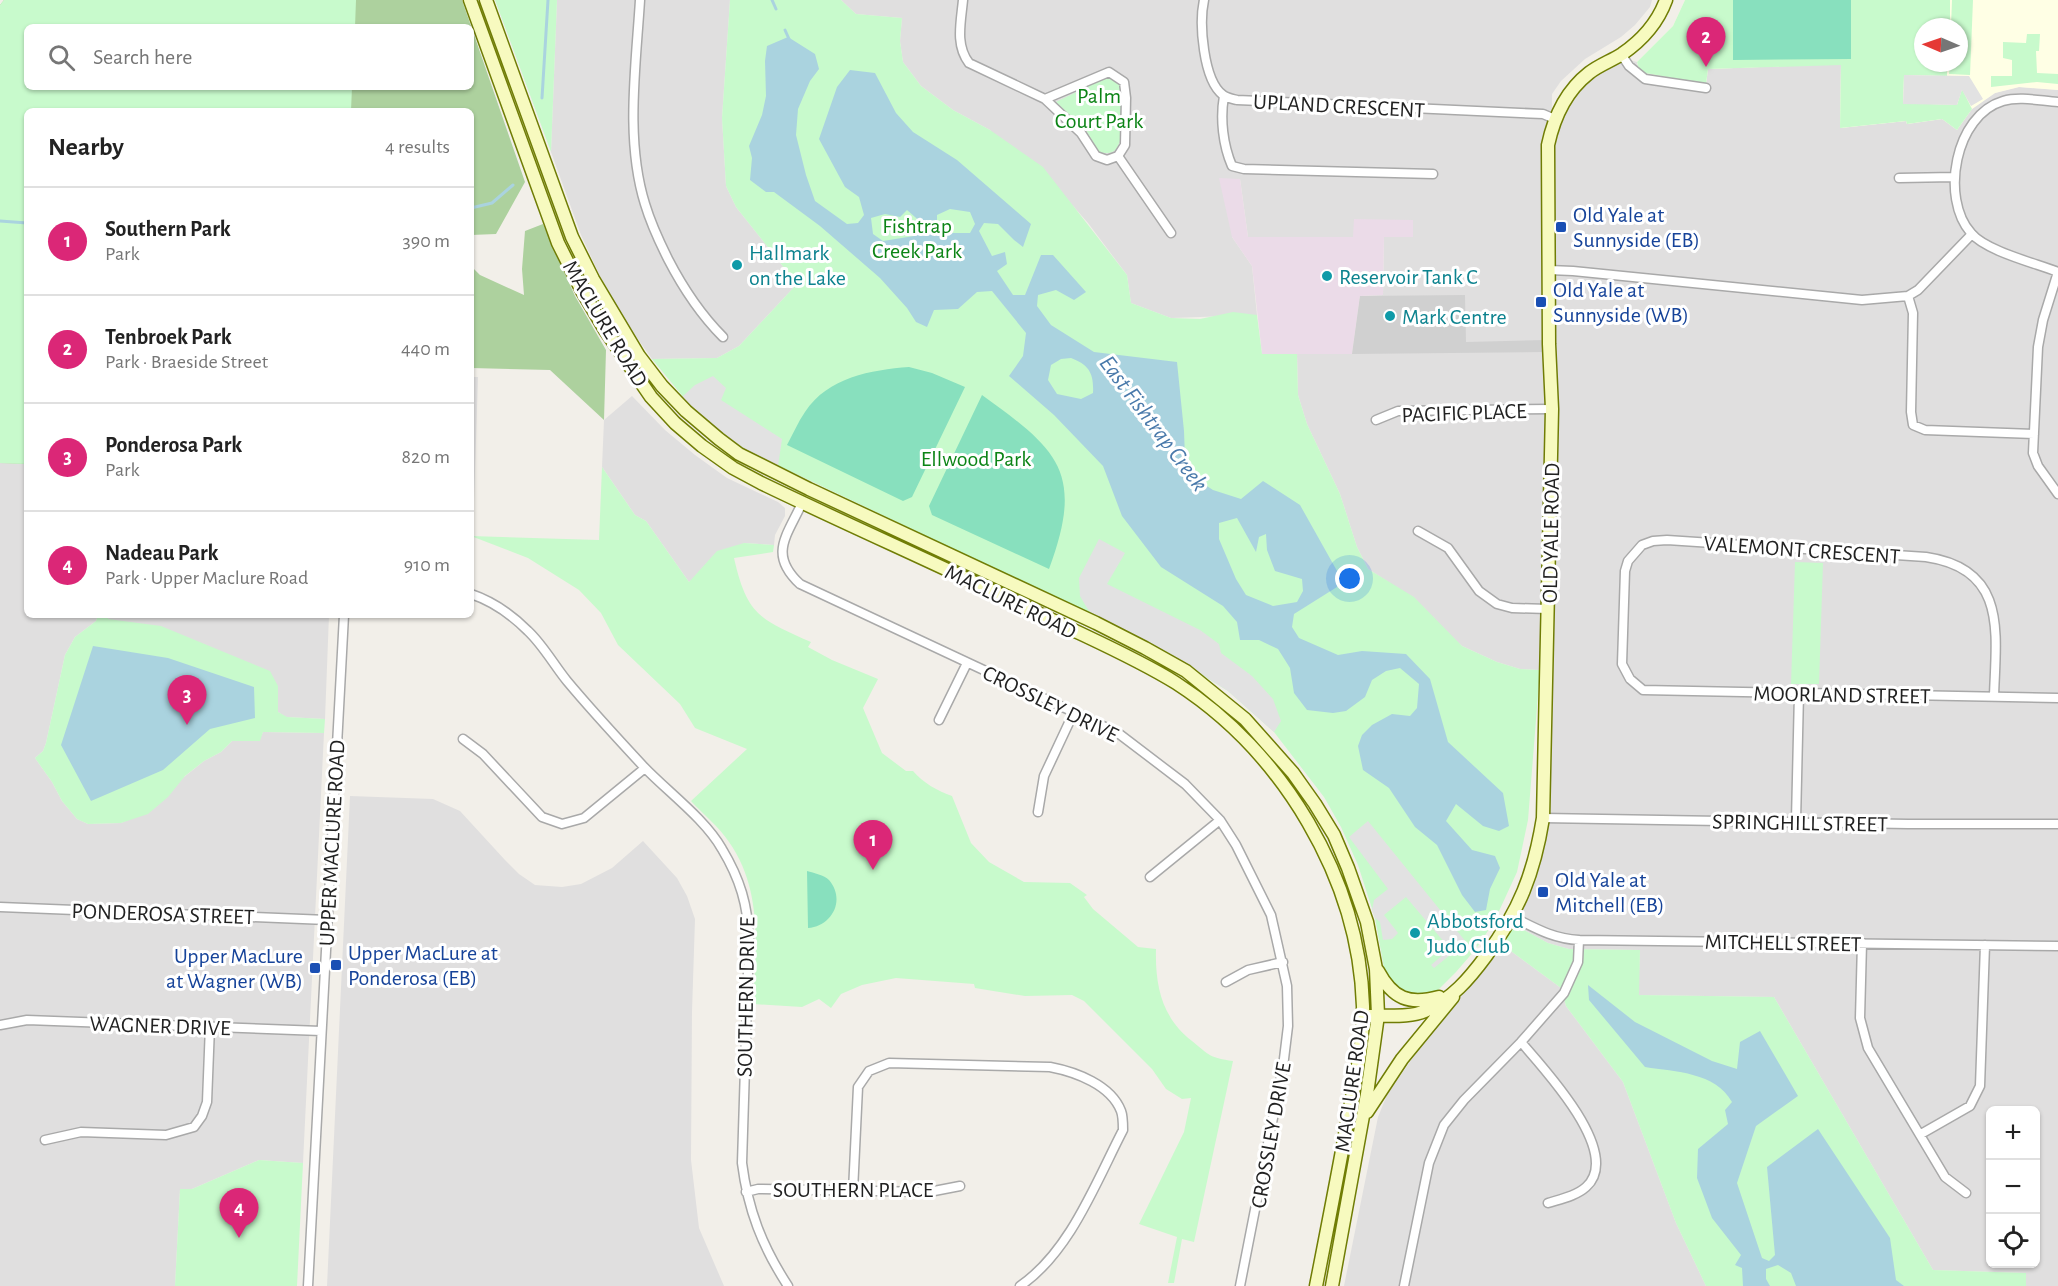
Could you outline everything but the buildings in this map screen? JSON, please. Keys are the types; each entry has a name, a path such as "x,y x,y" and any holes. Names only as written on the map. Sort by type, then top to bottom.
{"main road":[{"name":"MACLURE ROAD","path":"470,0 558,243 582,291 615,345 651,397 675,423 733,468 802,503 1142,663 1177,684 1219,715 1254,749 1303,813 1346,903 1354,938 1363,1016 1360,1050 1316,1286"},
{"name":"MACLURE ROAD","path":"486,0 572,237 613,314 645,363 662,386 686,411 732,449 798,484 1014,584 1145,648 1186,671 1245,719 1293,773 1315,804 1334,836 1367,922 1376,969 1378,1015 1332,1286"},
{"name":"OLD YALE ROAD","path":"1363,1016 1410,1014 1424,1011 1458,991 1506,930 1532,870 1543,818 1552,410 1547,159 1550,137 1560,107 1581,81 1598,67 1622,54 1650,28 1666,0"},
{"path":"802,503 815,500 855,519 873,519"},
{"path":"1376,969 1387,987 1402,998 1424,1001 1458,991"},
{"path":"1362,1119 1402,1059 1458,991"}],"street":[{"path":"640,0 634,126 637,170 644,202 652,226 678,278 705,320 723,337"},
{"path":"963,0 960,42 962,54 969,63 1045,99 1081,133 1096,156 1107,160 1118,156 1125,146 1124,81 1109,72 1045,99"},
{"name":"UPLAND CRESCENT","path":"1204,0 1203,40 1208,68 1214,85 1224,96 1237,100 1543,114 1555,118"},
{"path":"1622,54 1629,66 1645,79 1706,88"},
{"path":"1224,96 1222,108 1224,138 1232,166 1244,169 1433,174"},
{"path":"2058,102 2018,99 2003,101 1983,111 1971,124 1954,177 1957,207 1962,222 1972,234 1985,245 2058,272 2043,320 2038,347 2034,434 2034,453 2038,466 2058,494"},
{"path":"1118,156 1171,233"},
{"path":"1899,178 1954,177"},
{"path":"1549,270 1877,300 1908,296 1929,280 1972,234"},
{"path":"1908,296 1913,313 1912,424 1925,430 2034,434"},
{"name":"PACIFIC PLACE","path":"1376,420 1398,411 1552,410"},
{"name":"CROSSLEY DRIVE","path":"802,503 784,542 783,560 787,572 800,584 1118,733 1185,784 1220,819 1245,861 1271,915 1287,986 1288,1026 1283,1067 1240,1286"},
{"path":"1418,531 1448,548 1479,591 1497,604 1512,608 1548,609"},
{"name":"VALEMONT CRESCENT","path":"1630,679 1622,664 1621,655 1625,571 1628,561 1642,545 1667,540 1926,557 1954,563 1968,571 1989,597 1996,634 1994,696"},
{"name":"SOUTHERN DRIVE","path":"474,595 485,599 508,614 530,632 567,681 645,768 722,847 739,881 748,913 749,940 742,1163 746,1192 758,1231 788,1286"},
{"name":"UPPER MACLURE ROAD","path":"308,1286 344,618"},
{"path":"939,720 967,663"},
{"name":"MOORLAND STREET","path":"1630,679 1643,690 1652,692 2058,698"},
{"path":"1797,821 1799,693"},
{"path":"1038,812 1044,776 1074,712"},
{"path":"463,739 483,754 542,818 562,824 584,818 645,768"},
{"name":"SPRINGHILL STREET","path":"1543,818 2058,824"},
{"path":"1150,877 1220,819"},
{"name":"PONDEROSA STREET","path":"0,907 327,920"},
{"name":"MITCHELL STREET","path":"1513,916 1550,935 1580,940 2058,946"},
{"path":"1404,1286 1429,1163 1444,1125 1464,1100 1546,1016 1568,987 1578,962 1580,940"},
{"path":"1862,943 1860,1018 1868,1048 1945,1177 1966,1193"},
{"path":"1921,1134 1970,1106 1980,1086 1985,945"},
{"path":"1226,982 1248,970 1283,962"},
{"name":"WAGNER DRIVE","path":"0,1024 27,1020 321,1031"},
{"path":"45,1140 81,1132 166,1135 194,1127 202,1116 207,1102 210,1026"},
{"path":"1521,1042 1568,1099 1588,1132 1594,1150 1596,1166 1593,1177 1586,1187 1569,1197 1548,1203"},
{"path":"853,1191 858,1087 869,1071 890,1063 1050,1067 1080,1076 1112,1095 1122,1112 1123,1130 1073,1228 1035,1276 1020,1286"},
{"name":"SOUTHERN PLACE","path":"746,1192 758,1189 929,1192 960,1186"}],"shaded area":[{"path":"557,0 730,0 722,118 726,186 736,207 797,284 739,346 717,358 652,359 625,321 581,235 551,152"},
{"path":"841,0 1652,0 1650,7 1635,25 1621,37 1585,59 1561,81 1552,94 1548,397 1540,670 1520,669 1497,662 1462,646 1387,581 1368,569 1357,547 1340,494 1307,424 1298,395 1297,354 1352,354 1360,296 1383,295 1384,237 1354,220 1354,237 1248,237 1240,179 1232,237 1252,266 1257,315 1171,318 1131,303 1127,275 1066,198 990,130 953,110 921,86 903,62 900,41 902,18 856,14"},
{"path":"1685,0 2058,0 2058,90 2019,87 1995,93 1972,109 1957,130 1942,119 1907,124 1906,121 1840,128 1841,64 1708,69 1706,84 1645,73 1639,69 1637,62 1673,26"},
{"path":"1621,58 1637,62 1639,69 1706,83 1707,69 1841,64 1841,128 1906,121 1907,124 1942,119 1972,109 1995,93 2019,87 2058,90 2058,1286 2026,1286 2026,1273 1933,1270 1774,997 1638,995 1640,950 1569,949 1548,943 1513,924 1537,873 1544,845 1553,131 1583,82"},
{"path":"1904,75 1969,76 1983,99 1971,106 1962,90 1957,105 1903,104"},
{"path":"1219,178 1240,179 1248,237 1353,237 1354,219 1413,220 1413,237 1384,237 1383,295 1360,296 1352,354 1262,354 1252,266 1232,237"},
{"name":"Mark Centre","path":"1465,295 1466,342 1545,340 1545,352 1352,354 1360,296"},
{"path":"713,376 726,388 721,400 782,439 778,466 748,451 707,423 682,397 695,385"},
{"path":"474,377 478,377 474,503"},
{"path":"632,396 665,430 695,455 727,478 778,502 785,508 785,516 775,535 774,545 744,543 689,582 646,521 635,515 602,467 604,420"},
{"path":"0,463 24,464 24,618 97,618 75,637 65,655 46,743 43,751 35,758 62,801 77,819 88,824 121,823 133,818 204,761 221,752 232,741 259,741 263,732 324,733 303,1163 259,1160 192,1189 180,1189 175,1286 0,1286"},
{"path":"1099,539 1125,553 1107,584 1200,630 1219,644 1221,653 1252,676 1273,699 1281,721 1274,732 1228,691 1167,652 1091,613 1080,596 1079,578"},
{"path":"329,618 325,719 286,717 278,712 278,686 108,619"},
{"path":"350,796 433,799 460,811 519,874 535,885 562,887 581,884 612,868 643,841 677,878 687,896 695,919 691,1160 699,1228 724,1286 327,1286"},
{"path":"1368,821 1466,942 1434,968 1431,965 1450,949 1406,897 1384,915 1398,933 1392,939 1383,940 1380,922 1375,918 1372,910 1374,900 1388,889 1349,837"},
{"path":"1500,943 1561,988 1566,1006 1623,1082 1676,1223 1706,1286 1344,1286 1378,1117 1387,1095 1436,1024"}],"green space":[{"path":"4,0 462,0 470,24 24,24 24,90 474,90 474,35 525,182 496,234 474,235 474,108 24,108 24,464 0,463 0,5"},
{"path":"4,0 356,0 355,24 24,24 24,90 352,90 351,108 24,108 24,464 0,463 0,5"},
{"path":"495,0 557,0 551,152"},
{"name":"Fishtrap Creek Park","path":"730,0 841,0 856,14 902,18 900,41 903,62 921,86 953,110 990,130 1043,167 1127,275 1131,303 1171,318 1200,319 1233,312 1257,315 1262,354 1297,354 1298,395 1307,424 1340,494 1357,547 1368,569 1414,597 1462,646 1497,662 1520,669 1540,670 1528,820 1517,872 1494,922 1475,950 1437,991 1420,995 1393,984 1384,968 1375,918 1358,865 1341,827 1324,797 1274,732 1228,691 1151,643 748,451 694,410 652,359 717,358 739,346 797,284 736,207 726,186 722,118"},
{"path":"1685,0 1950,0 1950,18 1914,18 1914,72 1947,72 1947,76 1904,75 1903,103 1957,105 1962,89 1972,109 1957,130 1942,119 1907,124 1906,121 1840,128 1841,65 1708,69 1706,84 1645,73 1639,69 1637,62 1673,26"},
{"path":"1733,0 1851,0 1851,59 1733,60"},
{"path":"1952,0 1973,0 1970,75 1949,74 1949,72 1968,72 1968,18 1951,18"},
{"path":"2027,34 2040,34 2039,51 2036,51 2037,73 2058,74 2058,84 2037,82 1991,87 1991,76 2012,76 2012,60 2003,58 2003,42 2026,43"},
{"name":"Palm Court Park","path":"1109,76 1121,85 1123,120 1118,146 1114,151 1106,153 1099,152 1086,130 1056,102"},
{"path":"543,224 575,296 606,350 604,420 550,370 474,368 474,269 480,275 524,295 522,269 525,231"},
{"path":"909,367 932,373 965,387 912,497 903,501 787,445 805,412 815,400 838,383 865,373"},
{"name":"Ellwood Park","path":"982,395 1030,432 1046,449 1057,466 1064,486 1064,509 1060,536 1049,569 932,515 929,506"},
{"path":"602,467 635,515 646,521 689,582 717,551 744,543 774,545 773,552 734,558 750,604 767,620 811,642 808,647 832,660 878,679 863,708 882,753 906,771 913,771 931,786 952,796 971,843 989,862 1024,882 1070,883 1087,895 1084,897 1093,909 1138,947 1156,949 1159,988 1167,1012 1182,1032 1206,1053 1219,1059 1233,1061 1194,1242 1182,1239 1174,1283 1168,1283 1177,1237 1139,1224 1184,1132 1191,1098 1182,1099 1166,1089 1152,1069 1084,1001 1072,995 1025,996 975,988 974,984 896,978 862,985 841,994 831,1008 819,999 802,1007 753,1004 756,941 748,880 729,842 691,801 747,749 695,728 680,704 618,645 601,613 579,590 528,558 474,536 599,540"},
{"path":"1795,562 1823,563 1819,684 1791,684"},
{"path":"97,618 108,618 161,626 270,671 278,686 278,712 287,717 325,719 324,733 263,732 260,741 232,741 221,752 204,761 185,776 168,797 148,814 121,823 88,824 77,819 62,801 35,758 43,751 46,743 65,655 75,637"},
{"path":"807,871 822,875 829,880 836,896 834,911 830,917 808,928"},
{"path":"1513,924 1548,943 1569,949 1640,950 1639,995 1774,997 1933,1270 2026,1273 2026,1286 1706,1286 1676,1223 1623,1082 1566,1006 1561,988 1500,943"},
{"path":"259,1160 303,1163 297,1286 175,1286 180,1189 192,1189"}],"water":[{"path":"788,37 815,54 819,69 810,81 798,109 796,135 815,201 847,224 858,223 864,215 859,197 845,187 819,139 837,87 850,70 875,73 896,113 913,132 957,160 1031,224 1023,247 998,224 984,223 979,231 992,256 1005,252 1007,264 997,271 1013,295 1025,295 1041,255 1053,255 1086,292 1074,300 1056,290 1038,295 1037,306 1051,325 1094,352 1177,362 1185,458 1196,479 1213,490 1241,499 1263,481 1300,505 1341,578 1337,587 1294,614 1292,627 1299,638 1338,655 1362,651 1406,654 1430,679 1448,742 1503,793 1509,826 1499,831 1483,826 1456,804 1446,821 1472,850 1495,856 1500,868 1490,889 1486,910 1475,912 1462,895 1437,845 1415,827 1389,788 1363,770 1358,746 1362,735 1372,725 1392,714 1410,716 1417,708 1419,684 1400,668 1386,671 1372,680 1365,697 1346,711 1333,713 1307,710 1294,693 1290,668 1278,649 1259,640 1240,640 1237,622 1223,606 1161,567 1122,516 1103,466 1054,415 1009,376 1023,356 1026,333 992,291 977,292 958,309 934,310 927,327 916,322 907,308 880,278 820,226 774,192 766,192 750,180 752,158 749,146 762,115 766,96 767,46","holes":["950,209 970,212 975,224 970,233 953,233 937,228 937,215","907,210 923,224 914,236 883,241 873,234 871,218 885,214 900,217","1071,358 1086,367 1093,380 1093,393 1081,399 1057,394 1048,380 1051,365 1061,359","1237,518 1256,552 1259,537 1266,534 1267,550 1275,571 1302,579 1303,591 1297,602 1273,606 1246,595 1236,579 1219,539 1219,523"]},
{"path":"93,646 168,658 254,687 255,718 210,729 163,770 91,801 61,745"},
{"path":"1588,985 1635,1022 1712,1061 1737,1069 1740,1042 1760,1031 1798,1096 1756,1126 1737,1183 1762,1258 1769,1261 1775,1255 1767,1167 1818,1129 1890,1238 1896,1280 1904,1286 1796,1286 1791,1273 1778,1265 1766,1269 1766,1279 1770,1286 1743,1286 1742,1268 1735,1265 1741,1255 1712,1218 1697,1178 1698,1149 1728,1124 1725,1110 1732,1102 1725,1092 1705,1079 1682,1072 1645,1067 1589,1000"}],"waterway":[{"path":"542,98 548,0"},
{"name":"East Fishtrap Creek","path":"772,0 776,9"},
{"name":"East Fishtrap Creek","path":"785,30 789,39"},
{"path":"474,207 492,203 513,185"},
{"path":"0,221 24,223"}],"place":[{"name":"Tenbroek Park","path":"1706,67"},
{"name":"Old Yale at Sunnyside (EB)","path":"1561,227"},
{"name":"Hallmark on the Lake","path":"737,265"},
{"name":"Reservoir Tank C","path":"1327,276"},
{"name":"Old Yale at Sunnyside (WB)","path":"1541,302"},
{"name":"Mark Centre","path":"1390,316"},
{"name":"Ponderosa Park","path":"187,725"},
{"name":"Southern Park","path":"873,870"},
{"name":"Old Yale at Mitchell (EB)","path":"1543,892"},
{"name":"Abbotsford Judo Club","path":"1415,933"},
{"name":"Upper MacLure at Ponderosa (EB)","path":"336,965"},
{"name":"Upper MacLure at Wagner (WB)","path":"315,968"},
{"name":"Nadeau Park","path":"239,1238"}]}
